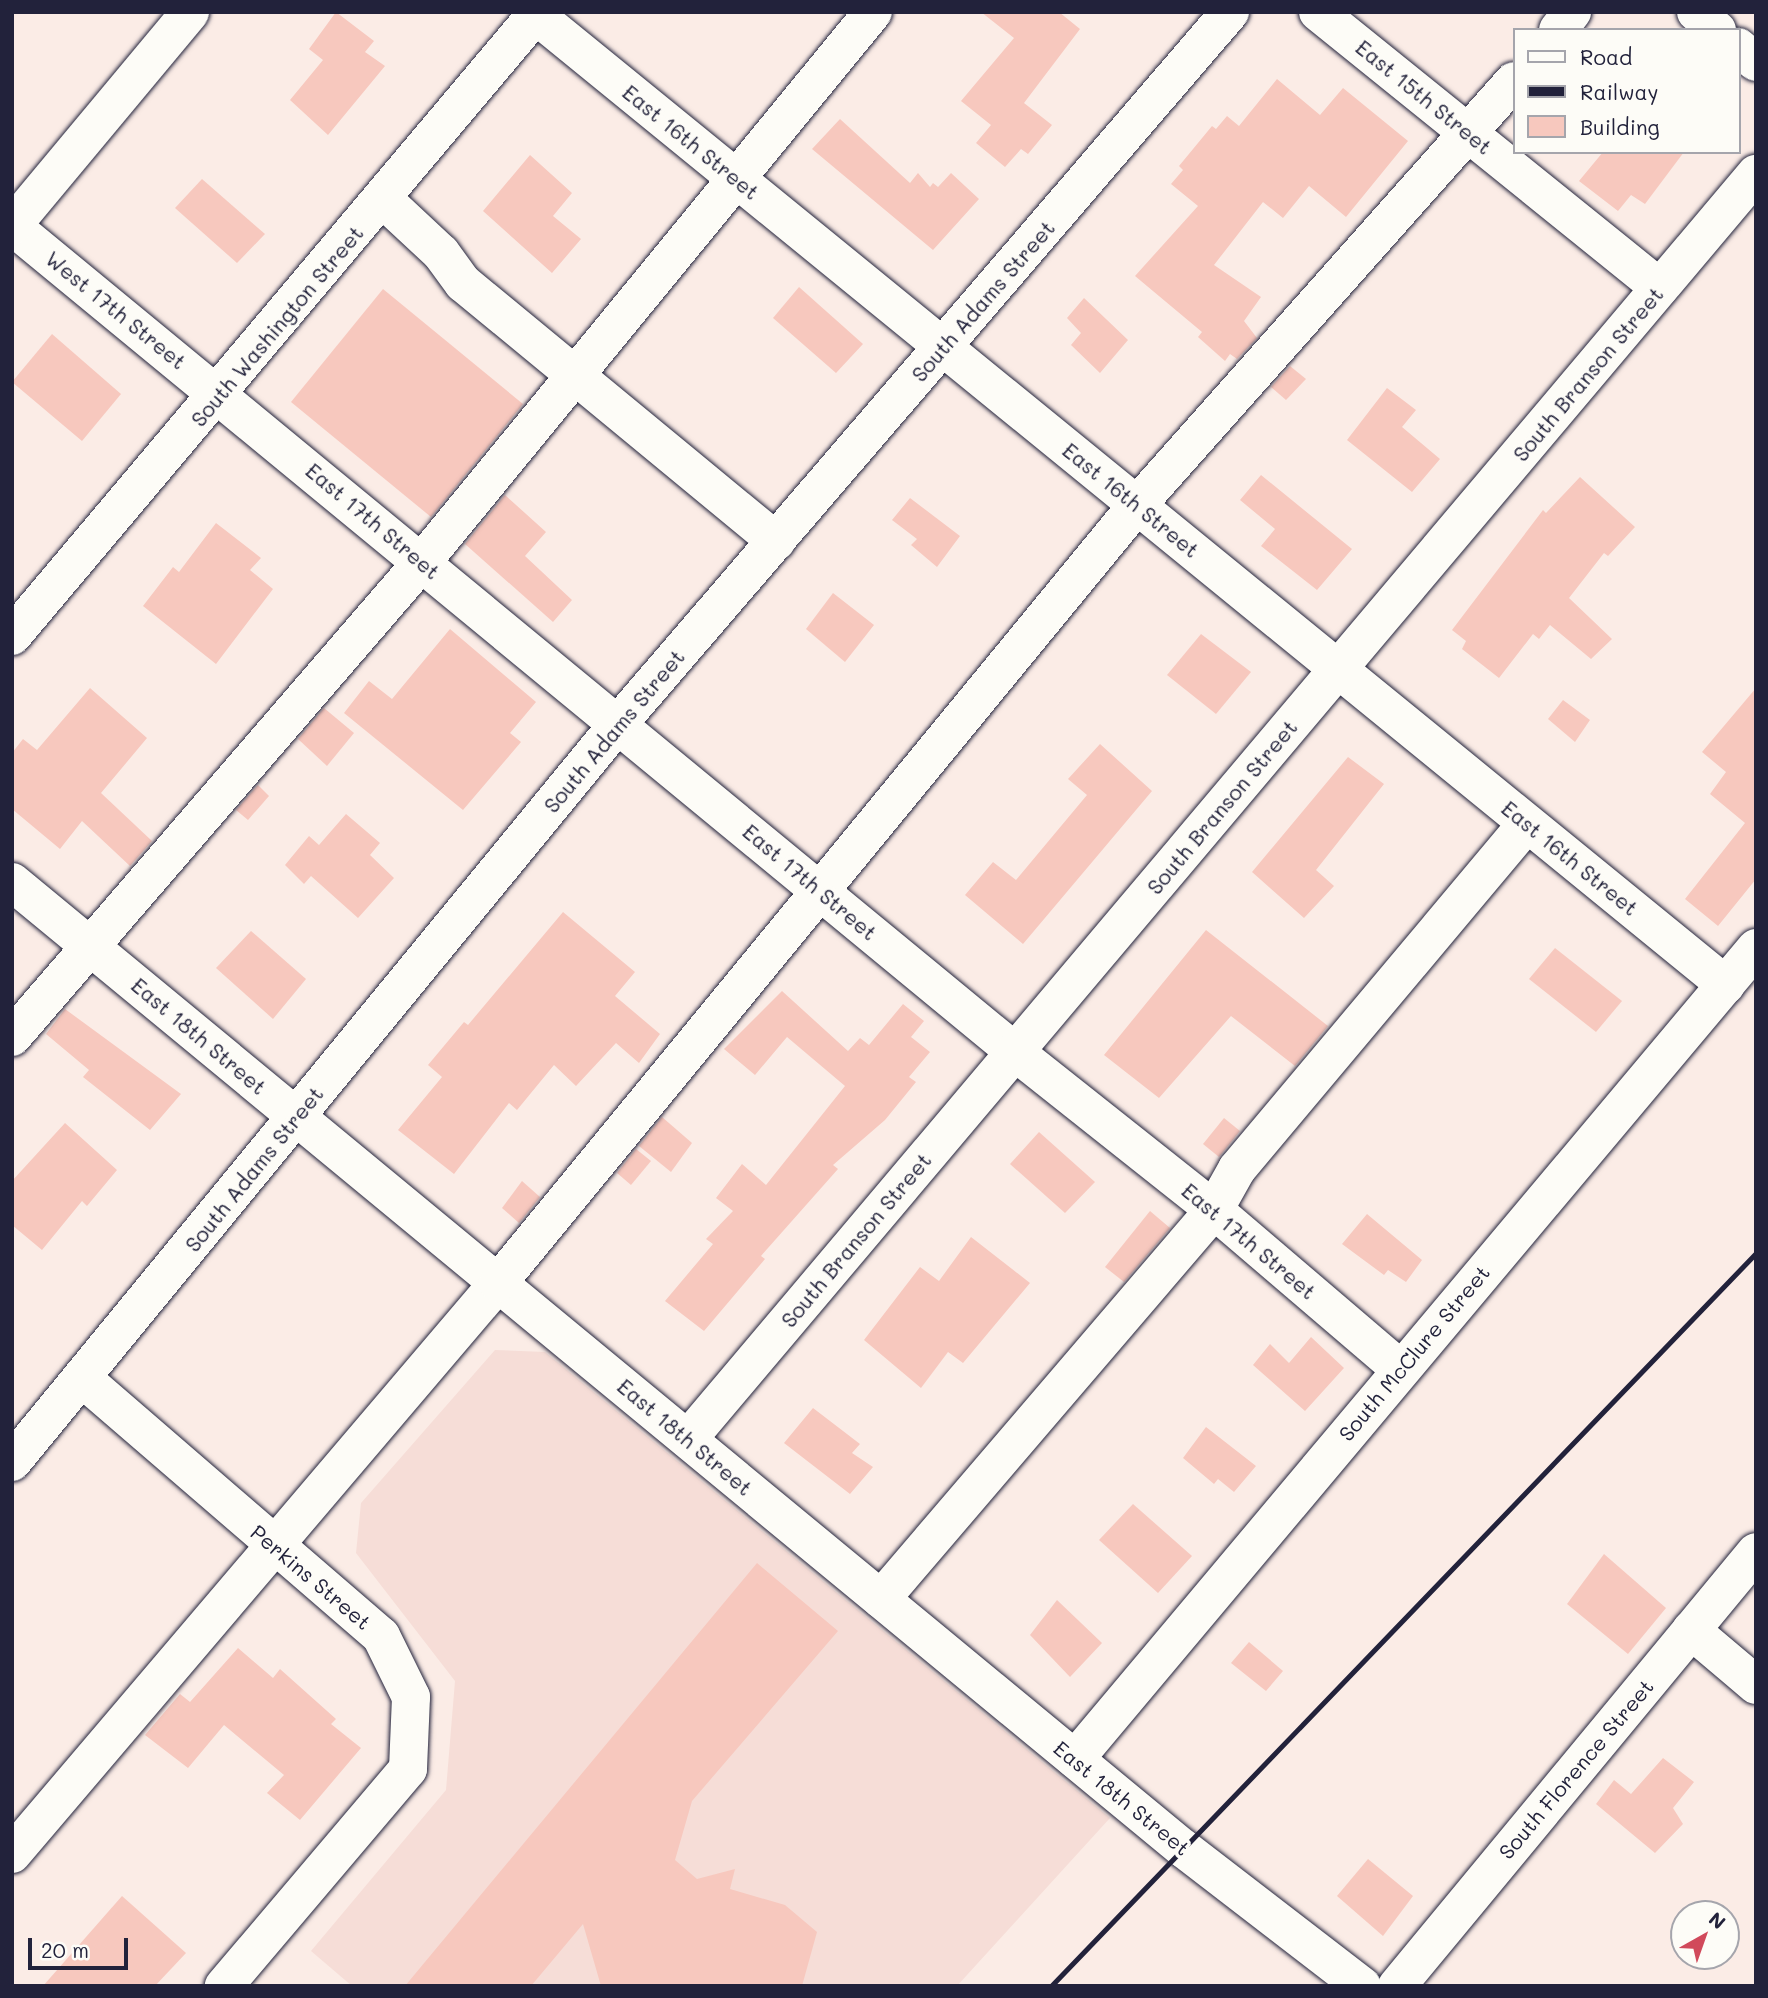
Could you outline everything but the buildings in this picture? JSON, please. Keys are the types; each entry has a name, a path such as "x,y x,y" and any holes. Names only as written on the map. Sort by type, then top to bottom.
{"street":[{"path":"12,226 190,12"},
{"path":"12,1037 88,945 422,562 873,12"},
{"name":"South Adams Street","path":"12,1462 618,724 1230,12"},
{"name":"East 15th Street","path":"1318,12 1660,288"},
{"path":"1560,28 1572,12"},
{"path":"1696,12 1715,28"},
{"name":"East 16th Street","path":"535,13 1726,985"},
{"name":"South Washington Street","path":"12,636 220,395 535,13"},
{"path":"1740,49 1756,62"},
{"path":"12,1854 498,1283 1137,505 1512,84"},
{"name":"South Branson Street","path":"688,1439 1756,174"},
{"path":"383,200 441,253 463,283 776,541"},
{"name":"West 17th Street","path":"12,226 220,395"},
{"name":"East 17th Street","path":"220,395 1015,1052 1214,1210 1400,1369"},
{"path":"881,1599 1214,1210 1237,1170 1527,823"},
{"name":"East 18th Street","path":"12,882 1075,1759 1354,1983"},
{"name":"South McClure Street","path":"1075,1759 1756,948"},
{"name":"Perkins Street","path":"82,1378 381,1636 411,1698 408,1769 224,1986"},
{"name":"South Florence Street","path":"1397,1986 1756,1552"},
{"path":"1691,1630 1756,1685"}],"shaded area":[{"path":"495,1350 545,1352 1110,1818 957,1986 352,1986 311,1951 446,1790 455,1681 356,1553 361,1503"}],"railway":[{"path":"1051,1986 1756,1253"}]}
